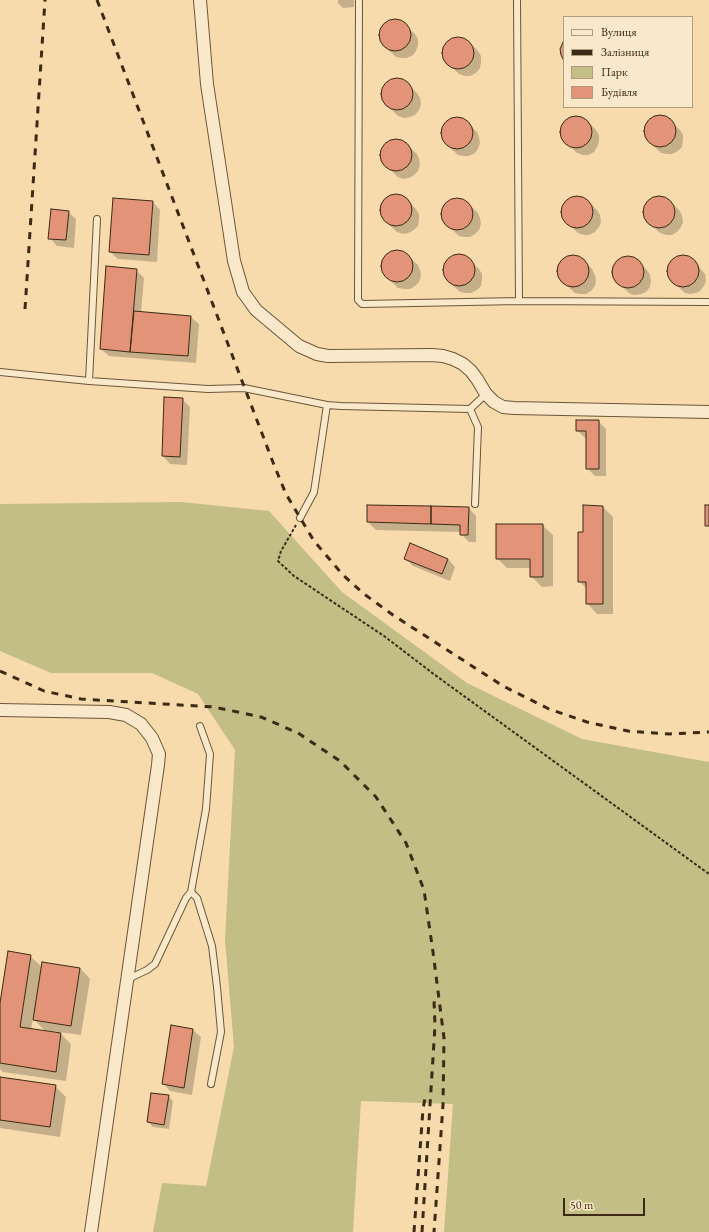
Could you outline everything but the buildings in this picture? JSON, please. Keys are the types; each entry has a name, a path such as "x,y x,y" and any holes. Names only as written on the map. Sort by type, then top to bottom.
{"street":[{"path":"200,0 207,84 234,261 243,292 249,302 256,310 299,346 307,351 328,356 443,356 463,364 471,371 486,394 494,402 503,407 709,412"},
{"path":"0,710 109,712 126,715 141,724 152,738 159,754 91,1232"}],"lane":[{"path":"359,0 358,300 362,304 519,301 709,302"},
{"path":"516,0 519,301"},
{"path":"89,381 97,218"},
{"path":"0,372 89,381 208,389 244,388 327,405 386,408 470,408 486,394"},
{"path":"300,518 314,492 327,405"},
{"path":"470,408 478,427 475,504"},
{"path":"128,979 147,970 155,964 186,898 192,892 206,809 210,754 200,726"},
{"path":"192,892 197,898 212,946 217,987 221,1032 211,1084"}],"path":[{"path":"300,518 281,551 278,561 294,576 384,636 435,675 709,874"}],"green space":[{"path":"181,502 269,511 342,592 467,683 582,739 709,762 709,1232 444,1232 453,1104 361,1101 353,1232 153,1232 162,1183 206,1186 234,1047 225,940 235,750 198,694 152,673 51,673 0,651 0,504"}],"railway":[{"path":"25,309 45,0"},
{"path":"97,0 274,465 286,494 314,541 343,575 364,594 393,615 503,686 549,709 587,722 628,731 669,734 709,732"},
{"path":"0,671 44,691 81,699 214,707 261,717 298,733 340,761 376,797 406,843 424,890 433,952 444,1038 443,1105 434,1232"},
{"path":"422,1232 435,1026 434,1000"},
{"path":"414,1232 423,1109 426,1093"}]}
